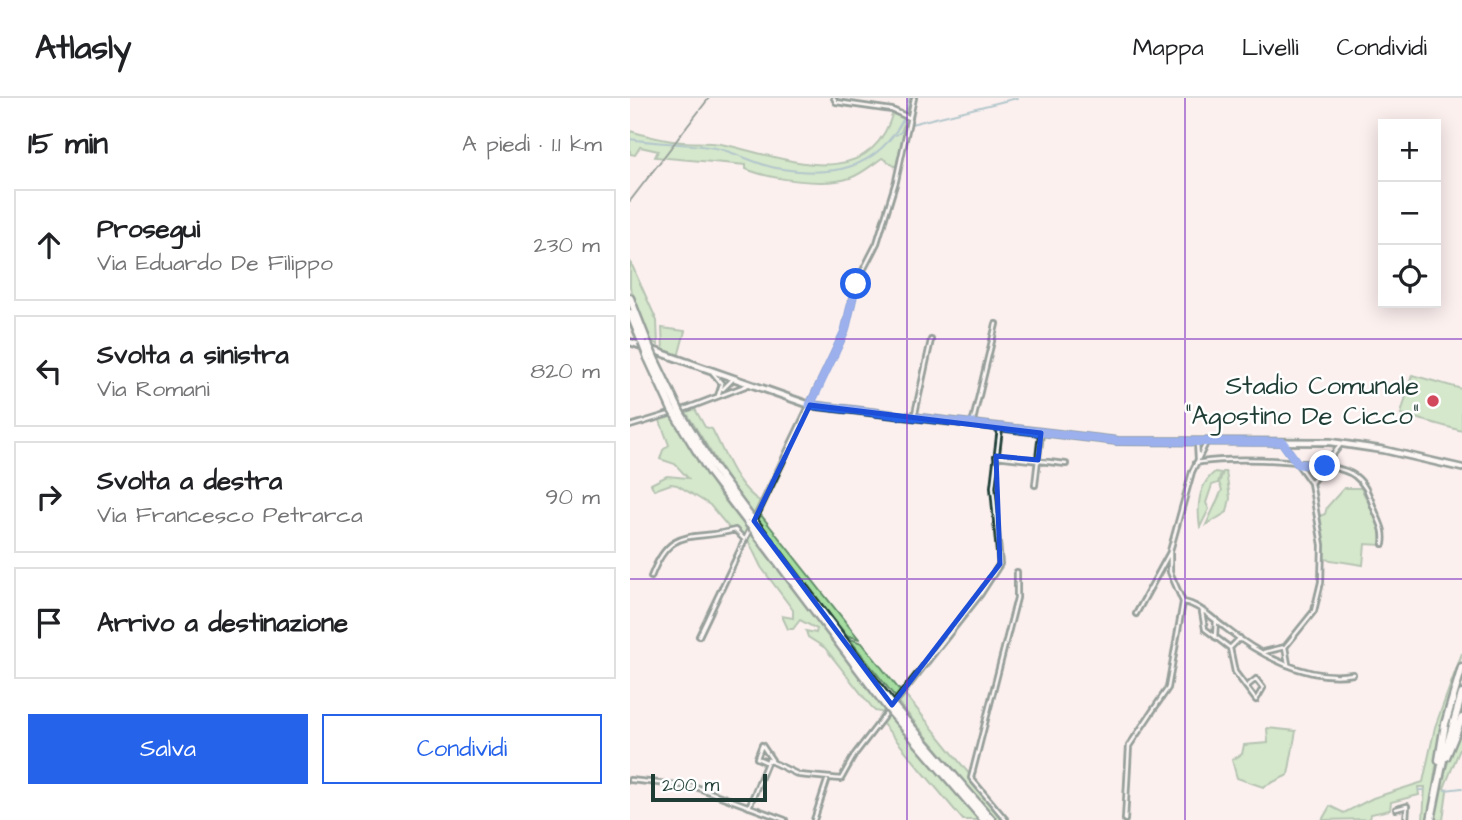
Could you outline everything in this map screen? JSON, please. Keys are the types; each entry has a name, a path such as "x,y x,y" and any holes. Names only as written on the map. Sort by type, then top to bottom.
{"highway":[{"path":"630,298 635,319 651,358 710,473 891,707 984,820"},
{"path":"1431,820 1443,733 1462,667"},
{"path":"1439,776 1462,694"},
{"path":"891,707 992,820"},
{"path":"1439,776 1462,718"}],"street":[{"path":"834,98 836,102 892,110 910,118"},
{"path":"699,636 845,331 858,280 874,250 885,219 914,98"},
{"path":"972,425 996,324"},
{"path":"914,418 931,340"},
{"path":"630,342 748,386 810,405 1118,441 1341,444 1462,468"},
{"path":"711,372 721,381 723,390"},
{"path":"716,398 733,380"},
{"path":"729,393 733,380"},
{"path":"630,426 748,386"},
{"path":"772,760 766,762 757,758 762,746 772,760 799,775 829,780 841,779 869,734 994,576 1000,558 993,487 1000,428"},
{"path":"1035,485 1041,433"},
{"path":"1136,614 1170,551 1197,461 1197,442"},
{"path":"1197,461 1203,454 1206,442"},
{"path":"1264,652 1286,647 1312,616 1321,582 1322,545 1311,483 1282,442"},
{"path":"1311,483 1341,444"},
{"path":"1203,454 1213,460"},
{"path":"996,456 1066,464"},
{"path":"1197,461 1298,464 1345,470 1364,485 1384,530 1383,544"},
{"path":"651,577 663,552 677,539 735,530 745,540"},
{"path":"1125,820 1129,746 1168,688 1182,603 1170,572 1170,551"},
{"path":"1006,820 971,778 1017,598 1017,572"},
{"path":"1182,603 1202,611 1240,638 1305,672 1353,674"},
{"path":"1202,611 1205,629 1230,648 1235,672 1246,687 1256,700 1260,697 1263,688 1256,680 1246,687"},
{"path":"1215,637 1216,620"},
{"path":"1230,648 1240,638"},
{"path":"1286,647 1288,664"},
{"path":"749,807 766,762"},
{"path":"814,820 825,781 829,780"},
{"path":"632,781 677,783 785,820"},
{"path":"1396,809 1407,806 1406,820"}],"highlighted area":[{"path":"810,405 1041,433 1038,460 996,456 1000,564 892,705 754,521"}],"green space":[{"path":"893,112 906,119 901,132 904,131 896,167 882,158 858,175 839,181 783,179 756,173 746,169 746,165 655,157 658,151 640,147 635,155 630,154 630,131 670,141 721,144 795,162 844,163 864,155 881,138"},
{"path":"630,261 657,321 658,345 650,340 630,287"},
{"path":"662,328 685,331 678,357 663,351"},
{"name":"Stadio Comunale \"Agostino De Cicco\"","path":"1412,375 1462,389 1462,431 1401,414"},
{"path":"695,409 705,427 712,429 744,488 761,502 754,515 728,480 686,412"},
{"path":"670,415 716,489 748,530 744,538 736,529 730,529 710,505 677,485 671,484 654,490 651,484 667,476 688,478 675,464 660,459 663,450 669,445 659,418"},
{"path":"1215,472 1221,473 1218,483 1212,485 1206,503 1209,509 1200,527 1200,497 1205,483"},
{"path":"1223,472 1226,472 1230,498 1227,512 1206,525 1222,490 1219,483"},
{"path":"1344,488 1361,488 1380,525 1381,545 1365,544 1363,565 1324,559 1320,516 1325,514 1327,507"},
{"path":"761,515 859,639 849,636 850,639 862,643 901,692 896,698 776,546 758,520"},
{"path":"750,533 887,710 885,713 875,711 825,648 808,637 806,631 816,633 817,629 800,620 793,629 788,629 782,616 793,618 793,610 761,567 747,538"},
{"path":"1462,653 1441,732 1428,820 1423,820 1425,787 1418,787 1419,795 1391,802 1390,810 1371,814 1370,819 1322,820 1330,806 1344,813 1373,798 1423,782 1435,727"},
{"path":"904,693 970,775 972,784 1005,820 996,820 897,701"},
{"path":"889,712 979,820 963,820 882,723"},
{"path":"1462,726 1462,744 1444,788 1447,791 1443,820 1435,820 1441,781"},
{"path":"1267,728 1296,731 1288,775 1263,787 1237,778 1232,760 1242,754 1244,745 1268,743"}],"waterway":[{"path":"906,114 909,98"},
{"path":"911,124 1017,98"},
{"path":"630,139 715,148 776,168 816,172 851,166 866,159 893,135 904,118"},
{"path":"896,135 904,130"},
{"path":"1445,790 1462,788"},
{"path":"1419,790 1424,790"}],"railway":[{"path":"630,201 709,98"}],"place":[{"name":"Stadio Comunale \"Agostino De Cicco\"","path":"1433,401"}],"route":[{"path":"856,284 845,331 810,405 1118,441 1282,442 1298,464 1325,466"}]}
